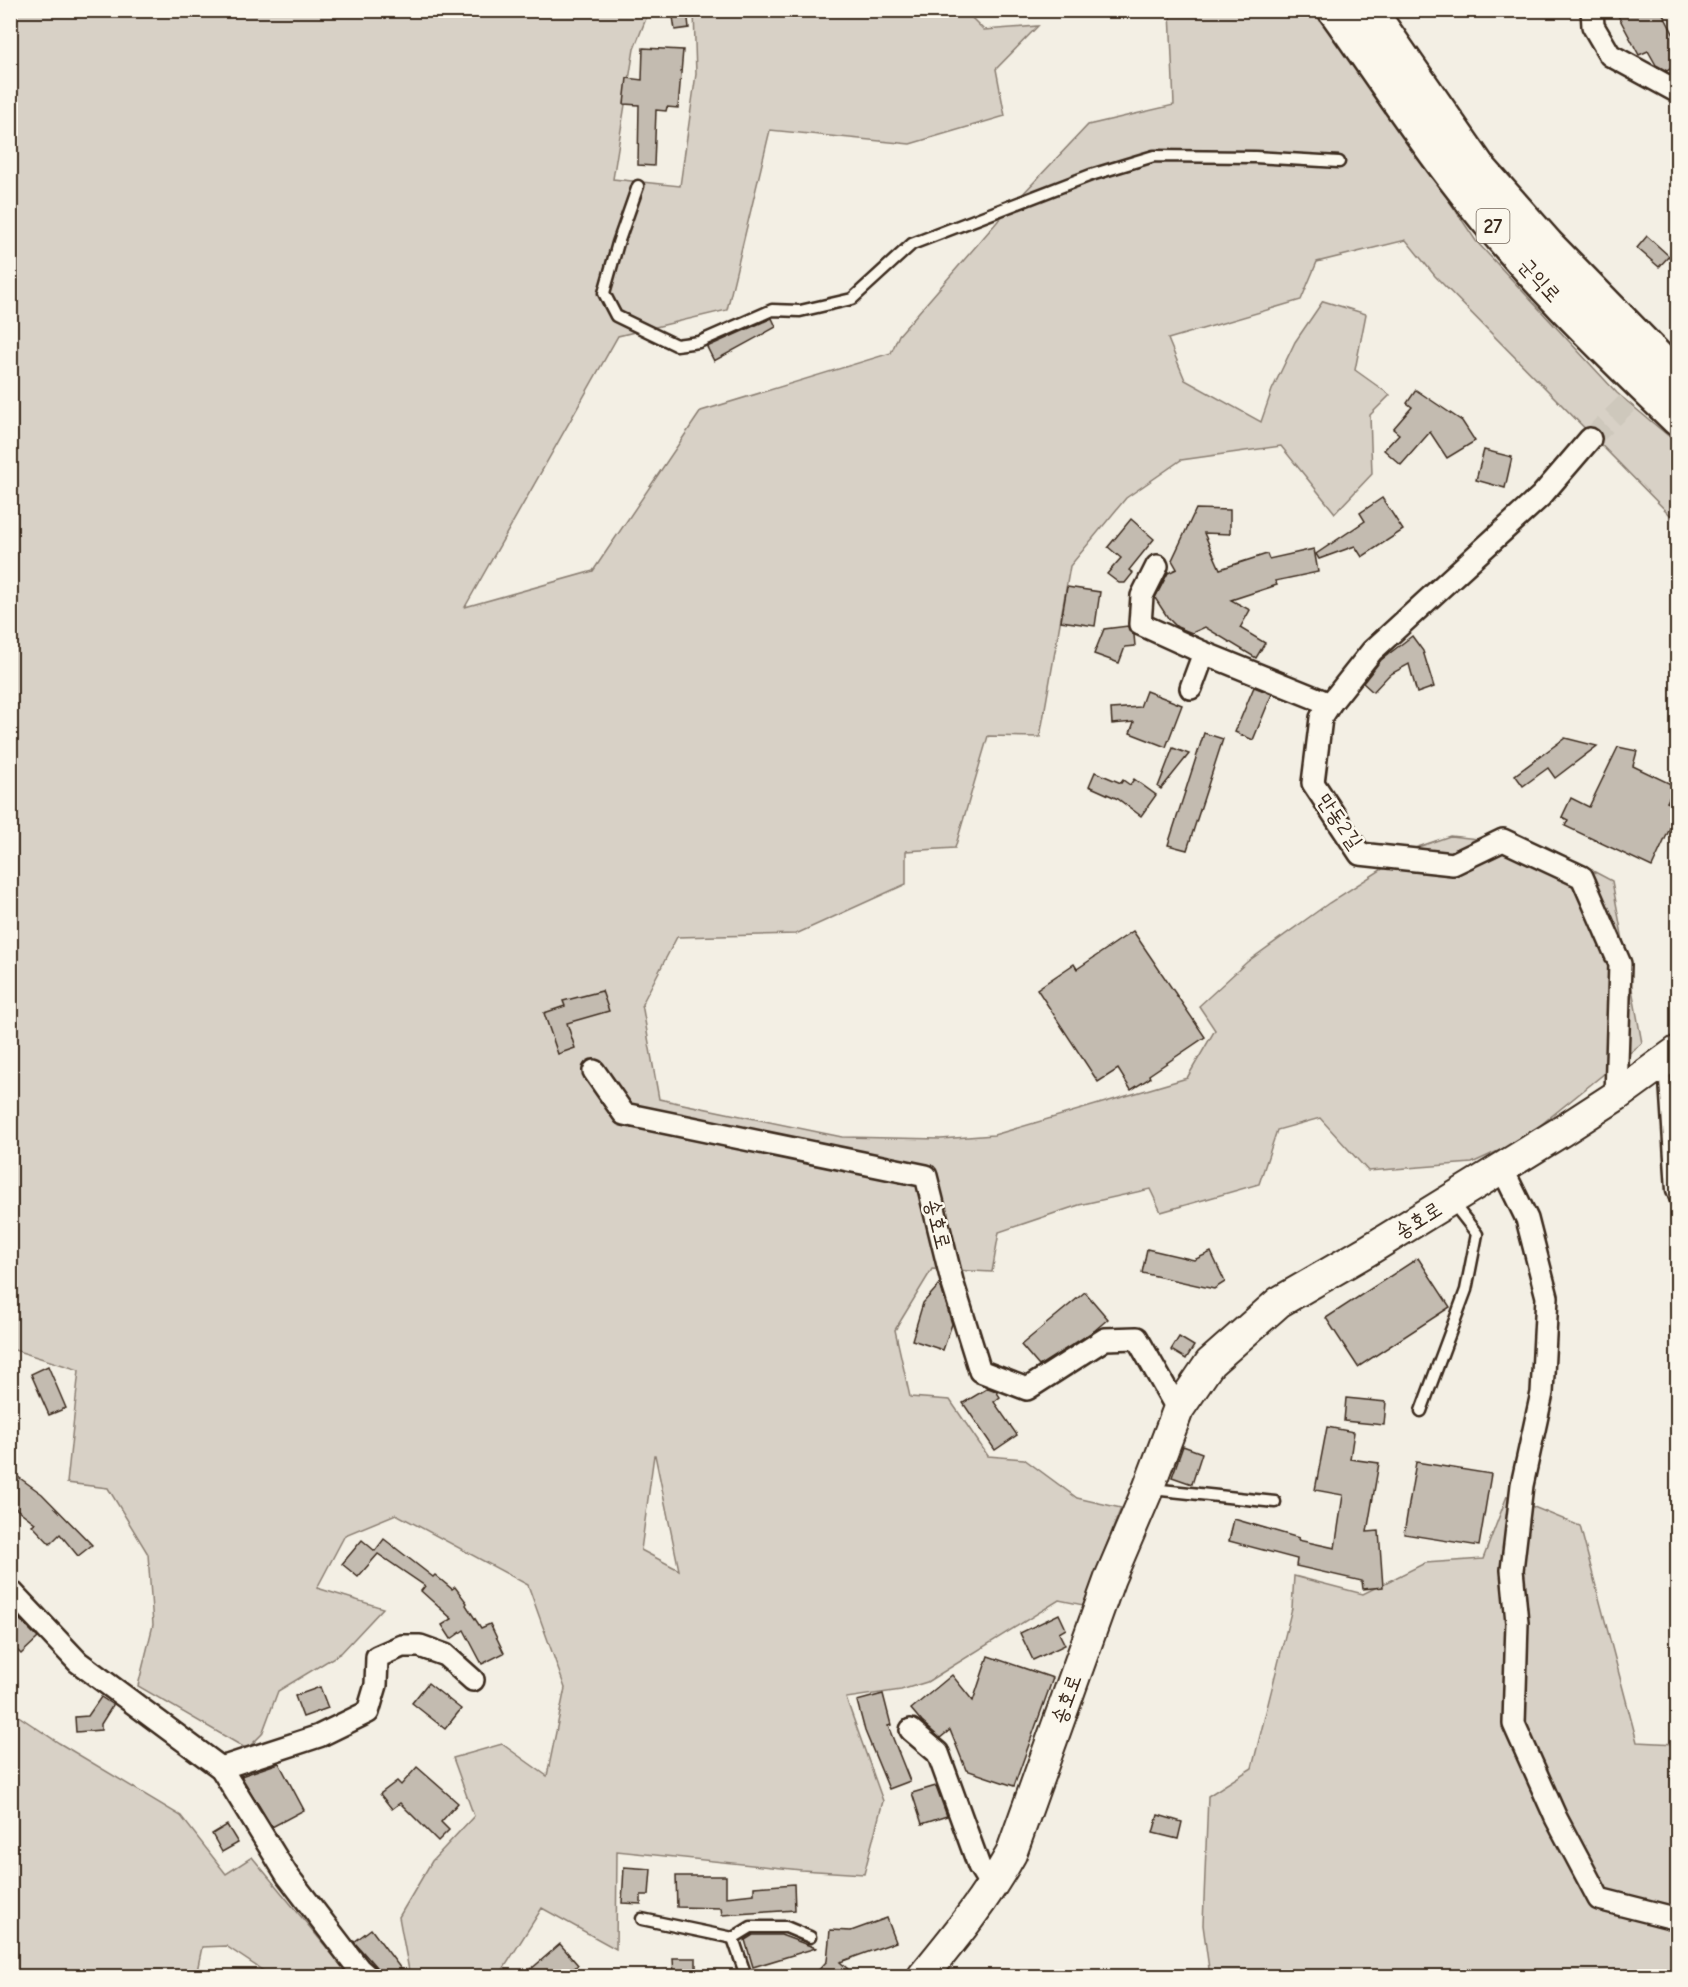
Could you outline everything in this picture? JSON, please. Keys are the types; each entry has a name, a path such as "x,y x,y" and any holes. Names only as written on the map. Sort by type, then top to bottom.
{"highway":[{"name":"군익로","path":"1335,10 1460,186 1530,270 1607,352 1677,419"},
{"name":"군익로","path":"1369,10 1478,167 1547,245 1677,379"}],"main road":[{"name":"송호로","path":"923,1977 992,1887 1011,1854 1110,1578 1149,1489 1178,1410 1210,1363 1279,1302 1502,1168 1616,1096 1671,1056"}],"street":[{"path":"1592,10 1593,26 1610,55 1677,92"},
{"name":"만동2길","path":"1590,439 1541,496 1372,651 1321,718 1313,783 1360,854 1453,864 1503,840 1582,877 1620,964 1616,1096"},
{"path":"1157,566 1142,596 1140,624 1204,653 1330,704"},
{"path":"1191,688 1204,653"},
{"name":"송호로","path":"594,1071 624,1114 926,1176 952,1281 980,1371 1027,1389 1105,1339 1137,1338 1178,1410"},
{"path":"1502,1168 1527,1219 1547,1297 1542,1393 1522,1485 1512,1570 1517,1622 1514,1724 1556,1818 1599,1899 1677,1919"},
{"path":"10,1590 78,1662 221,1768 287,1875 357,1974"},
{"path":"221,1768 319,1736 368,1712 376,1685 377,1657 402,1646 420,1646 445,1655 473,1680"},
{"path":"911,1730 938,1753 979,1866 992,1887"}],"lane":[{"path":"638,186 604,293 616,316 676,345 699,342 772,310 800,311 852,299 912,244 1091,175 1154,156 1255,157 1339,162"},
{"path":"1671,1056 1672,1190 1677,1206"},
{"path":"1421,1411 1466,1290 1477,1234 1450,1200"},
{"path":"1149,1489 1275,1502"},
{"path":"642,1919 733,1938 752,1927 786,1927 810,1938"},
{"path":"733,1938 746,1977"}],"shaded area":[{"path":"964,10 984,30 1038,26 996,69 1005,116 910,144 770,130 727,310 618,336 465,607 593,571 701,411 891,353 899,335 1003,215 1088,125 1174,105 1170,11 1315,11 1352,56 1476,241 1617,393 1677,443 1677,522 1435,276 1406,240 1317,262 1301,300 1168,339 1185,380 1261,422 1272,390 1295,342 1323,301 1366,314 1355,370 1390,395 1370,415 1372,474 1335,513 1281,446 1181,460 1126,498 1070,566 1040,737 988,736 955,848 906,851 906,884 796,934 677,937 642,1004 659,1099 842,1137 941,1139 994,1135 1187,1078 1215,1030 1199,1006 1247,962 1329,903 1415,848 1450,836 1546,846 1612,881 1642,1043 1522,1140 1472,1163 1368,1171 1320,1118 1277,1130 1259,1184 1161,1212 1150,1189 1079,1205 999,1232 992,1272 932,1269 895,1330 910,1397 950,1400 988,1456 1024,1459 1077,1498 1121,1508 1083,1605 1059,1600 927,1682 901,1690 846,1698 883,1801 864,1874 801,1870 617,1851 616,1949 542,1908 499,1976 410,1976 399,1917 432,1861 474,1816 453,1758 502,1744 547,1776 565,1688 528,1585 396,1514 345,1535 317,1588 383,1608 341,1653 278,1691 262,1734 247,1749 138,1686 153,1625 148,1554 108,1488 67,1483 79,1370 11,1349 10,11 649,11 634,49 613,179 680,186 696,74 694,11","holes":["655,1455 679,1570 641,1550"]},
{"path":"1507,1496 1580,1526 1637,1742 1677,1744 1677,1976 1210,1976 1203,1925 1208,1796 1252,1768 1292,1608 1294,1576 1363,1594 1425,1563 1483,1559"},
{"path":"11,1711 59,1743 181,1816 226,1874 252,1857 350,1976 271,1976 226,1946 202,1947 196,1976 11,1976"}],"building":[{"path":"672,10 687,10 689,28 675,30"},
{"path":"1615,10 1661,10 1677,41 1677,65 1667,71 1656,65 1648,51 1639,55"},
{"path":"643,48 683,50 678,108 667,107 666,111 656,110 654,166 638,165 639,105 624,104 627,78 642,80"},
{"path":"1647,236 1669,256 1659,267 1637,248"},
{"path":"772,318 776,327 714,361 707,347"},
{"path":"1416,390 1462,421 1475,441 1447,458 1430,432 1401,465 1384,450 1399,434 1393,429 1412,407 1407,403"},
{"path":"1484,450 1512,457 1505,488 1476,480"},
{"path":"1382,498 1403,530 1362,557 1355,546 1319,559 1316,554 1365,521 1360,513"},
{"path":"1196,509 1230,510 1230,534 1204,533 1220,569 1267,554 1269,559 1314,549 1318,572 1275,581 1277,585 1231,600 1250,610 1240,628 1265,643 1256,658 1205,627 1192,633 1177,627 1155,598 1168,573 1177,569 1172,560"},
{"path":"1131,519 1154,539 1129,570 1133,573 1125,583 1119,583 1107,574 1121,558 1108,547"},
{"path":"1067,587 1100,592 1095,626 1061,621"},
{"path":"1128,626 1129,631 1134,635 1135,646 1125,647 1119,663 1094,654 1104,629"},
{"path":"1412,636 1423,651 1434,687 1417,693 1409,664 1389,675 1373,692 1363,683 1381,660"},
{"path":"1254,687 1272,694 1253,740 1235,732"},
{"path":"1146,691 1182,705 1166,747 1130,733 1134,722 1112,724 1111,709 1140,707"},
{"path":"1204,733 1223,739 1187,850 1168,845"},
{"path":"1565,738 1597,746 1555,778 1548,768 1523,786 1515,775"},
{"path":"1618,747 1637,751 1633,766 1675,786 1667,802 1677,806 1677,813 1652,867 1565,826 1568,820 1562,817 1571,798 1589,807"},
{"path":"1173,748 1189,754 1161,789 1158,787"},
{"path":"1095,772 1121,783 1123,780 1130,785 1134,779 1156,795 1141,816 1118,799 1089,786"},
{"path":"1133,931 1205,1037 1131,1090 1118,1069 1098,1082 1037,989 1074,964 1077,969"},
{"path":"602,991 609,1011 567,1023 575,1048 558,1054 544,1013 565,1006 563,1001"},
{"path":"1147,1249 1194,1260 1211,1252 1225,1282 1214,1289 1142,1273"},
{"path":"1418,1258 1450,1307 1358,1367 1326,1318"},
{"path":"940,1284 952,1324 943,1350 912,1340 923,1303"},
{"path":"1085,1292 1108,1319 1094,1331 1039,1366 1021,1345"},
{"path":"1179,1337 1194,1346 1186,1359 1171,1350"},
{"path":"48,1366 66,1408 49,1415 31,1374"},
{"path":"988,1388 996,1391 1000,1397 994,1402 1017,1435 995,1450 963,1403"},
{"path":"1346,1398 1386,1402 1384,1425 1344,1421"},
{"path":"1327,1427 1354,1432 1350,1459 1379,1463 1367,1532 1379,1531 1383,1587 1363,1589 1362,1581 1296,1566 1297,1559 1229,1541 1234,1519 1299,1538 1298,1540 1335,1548 1343,1495 1315,1490"},
{"path":"1183,1446 1202,1453 1192,1484 1172,1477"},
{"path":"1416,1462 1491,1474 1479,1546 1404,1534"},
{"path":"10,1471 42,1494 92,1545 78,1556 60,1534 50,1544 32,1525 35,1523 10,1504"},
{"path":"384,1539 433,1577 435,1575 452,1589 455,1587 481,1628 490,1624 504,1653 482,1664 464,1630 451,1639 442,1625 452,1619 421,1591 425,1586 378,1554 358,1577 342,1564 362,1540 375,1551"},
{"path":"10,1610 38,1638 21,1654 10,1643"},
{"path":"1059,1614 1066,1629 1059,1633 1065,1645 1033,1660 1020,1633"},
{"path":"988,1656 1053,1678 1014,1786 966,1770 950,1730 940,1738 911,1709 952,1675 973,1701"},
{"path":"428,1683 461,1709 445,1729 412,1703"},
{"path":"320,1687 328,1708 303,1717 295,1696"},
{"path":"883,1694 891,1725 888,1726 910,1781 889,1789 865,1731 857,1701"},
{"path":"101,1697 113,1705 101,1724 101,1730 76,1732 75,1717 88,1716"},
{"path":"279,1763 304,1810 272,1827 241,1776"},
{"path":"417,1767 458,1803 441,1822 449,1830 438,1841 400,1803 392,1809 380,1794 397,1781 401,1785"},
{"path":"936,1786 947,1816 922,1824 912,1793"},
{"path":"1158,1815 1182,1822 1178,1839 1153,1833"},
{"path":"227,1825 238,1843 222,1852 212,1834"},
{"path":"624,1867 651,1869 649,1895 641,1895 641,1904 622,1903"},
{"path":"676,1876 726,1876 726,1897 754,1894 754,1887 794,1884 795,1910 722,1915 721,1908 677,1907"},
{"path":"887,1918 896,1942 840,1962 848,1969 841,1977 812,1977 827,1961 830,1930 851,1931"},
{"path":"371,1929 407,1977 381,1977 376,1967 354,1942"},
{"path":"753,1935 781,1935 816,1948 753,1967 745,1940"},
{"path":"560,1944 578,1965 564,1977 522,1977"},
{"path":"673,1958 696,1958 696,1977 674,1977"}],"tunnel":[{"path":"1590,439 1678,354"}]}
